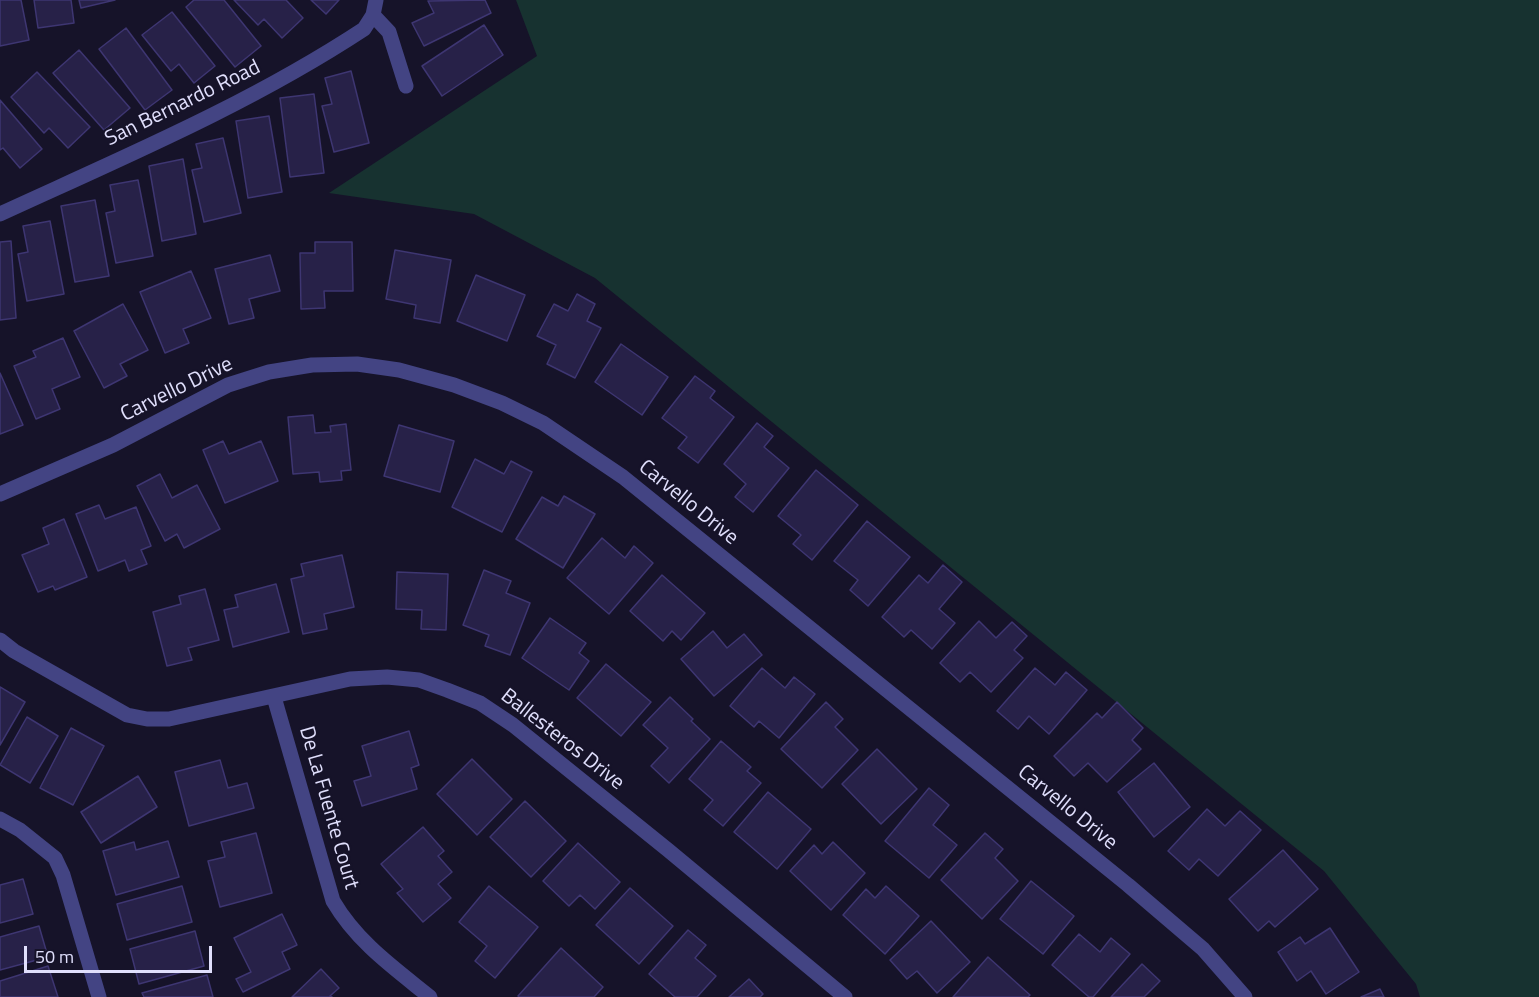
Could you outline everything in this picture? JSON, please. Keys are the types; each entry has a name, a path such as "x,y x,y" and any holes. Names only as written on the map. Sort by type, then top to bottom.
{"street":[{"path":"374,8 389,32 406,86"},
{"name":"San Bernardo Road","path":"0,214 201,122 271,85 364,29 374,8"},
{"name":"Carvello Drive","path":"0,494 113,445 228,385 280,370 312,365 357,364 388,368 454,384 502,403 543,423 623,477 1128,885 1203,949 1245,997"},
{"name":"Ballesteros Drive","path":"0,640 14,651 127,715 147,719 169,719 274,698 350,679 387,677 419,680 480,703 513,725 650,835 845,997"},
{"name":"De La Fuente Court","path":"274,698 333,902 357,935 430,997"},
{"path":"0,819 20,830 55,858 63,875 99,997"}],"green space":[{"path":"516,0 1539,0 1539,997 1420,997 1416,984 1324,871 595,278 474,214 329,193 537,56"}],"building":[{"path":"0,0 21,0 29,40 0,46"},
{"path":"34,0 71,0 74,23 38,28"},
{"path":"79,0 115,0 81,8"},
{"path":"194,0 224,0 261,46 235,67 186,7"},
{"path":"234,0 286,0 303,18 282,38 264,19 258,25"},
{"path":"311,0 339,0 326,14"},
{"path":"485,0 491,13 424,46 412,23 434,13 428,1"},
{"path":"172,12 215,66 194,83 179,64 171,71 142,35"},
{"path":"484,25 503,55 442,96 422,66"},
{"path":"126,28 172,90 145,110 99,49"},
{"path":"79,50 130,108 104,130 53,73"},
{"path":"351,71 369,143 334,152 322,106 332,104 325,78"},
{"path":"37,72 90,127 68,148 49,128 44,133 11,97"},
{"path":"314,94 324,173 290,177 280,98"},
{"path":"0,100 42,149 20,168 3,148 0,150"},
{"path":"269,116 282,192 248,198 236,121"},
{"path":"223,138 241,213 204,222 192,170 202,168 196,144"},
{"path":"183,159 196,234 162,241 149,166"},
{"path":"138,180 153,256 116,263 106,213 115,211 110,185"},
{"path":"95,200 109,276 75,282 61,206"},
{"path":"50,221 64,294 27,301 18,254 28,252 23,226"},
{"path":"11,241 16,318 0,320 0,242"},
{"path":"315,242 352,242 353,291 324,291 325,308 301,309 300,253 315,253"},
{"path":"395,250 451,260 440,323 414,318 416,305 386,299"},
{"path":"270,255 280,291 249,299 254,318 229,324 215,269"},
{"path":"191,271 211,318 183,329 189,343 165,353 140,292"},
{"path":"476,275 525,295 507,341 457,321"},
{"path":"577,294 595,304 587,321 601,328 575,378 547,364 556,345 537,336 554,304 568,311"},
{"path":"123,304 148,350 120,364 127,376 104,388 74,331"},
{"path":"63,338 80,377 52,389 60,409 36,419 14,366 36,357 33,351"},
{"path":"621,344 668,377 642,415 595,382"},
{"path":"0,373 23,425 0,434"},
{"path":"695,376 715,391 710,398 734,417 698,463 678,448 687,437 662,418"},
{"path":"313,415 315,433 331,432 330,426 346,424 351,470 341,471 342,480 320,482 319,472 293,474 288,417"},
{"path":"757,423 773,436 764,447 789,468 753,512 735,497 746,484 724,464"},
{"path":"399,425 454,441 440,492 384,476"},
{"path":"223,441 229,454 261,441 278,481 225,503 203,450"},
{"path":"475,459 504,474 511,461 532,472 502,532 452,507"},
{"path":"816,470 858,505 812,560 793,544 801,535 778,516"},
{"path":"160,474 172,498 197,485 220,529 184,548 177,534 165,541 137,486"},
{"path":"564,496 595,514 563,568 516,539 542,497 558,506"},
{"path":"99,505 105,519 136,507 151,546 141,550 147,564 129,571 125,560 98,571 76,514"},
{"path":"64,519 87,577 55,590 53,586 38,592 22,555 49,544 43,528"},
{"path":"867,521 910,557 868,606 850,590 858,580 834,561"},
{"path":"602,538 625,558 634,546 653,563 609,614 567,578"},
{"path":"342,555 354,607 324,614 327,629 303,634 291,579 304,576 301,564"},
{"path":"943,565 962,582 939,609 955,623 932,649 911,630 904,637 882,617 919,575 928,583"},
{"path":"484,570 511,581 506,593 530,603 510,655 485,646 489,635 463,625"},
{"path":"397,572 448,574 446,630 421,629 422,610 396,609"},
{"path":"662,575 705,613 681,640 672,631 663,641 630,611"},
{"path":"276,584 289,632 233,647 224,610 238,607 235,595"},
{"path":"205,589 219,640 188,648 192,660 167,666 153,612 181,604 179,596"},
{"path":"550,618 586,643 579,653 589,661 569,690 522,658"},
{"path":"979,621 996,638 1012,622 1027,636 1014,650 1023,658 991,692 970,672 960,682 940,663"},
{"path":"713,631 727,648 744,634 762,655 714,696 681,659"},
{"path":"606,664 651,702 621,736 577,698"},
{"path":"762,668 785,688 794,677 815,694 779,738 759,721 754,727 730,706"},
{"path":"1035,668 1055,685 1066,672 1087,690 1049,734 1029,716 1018,729 997,711"},
{"path":"0,687 25,702 0,745"},
{"path":"670,697 710,739 669,783 651,766 668,748 643,725"},
{"path":"826,702 843,719 835,727 858,750 822,788 781,749"},
{"path":"1117,702 1143,728 1132,740 1141,749 1107,782 1088,763 1074,776 1054,756 1097,713 1102,718"},
{"path":"27,717 58,736 30,783 0,765"},
{"path":"71,728 104,746 73,805 40,788"},
{"path":"409,731 419,765 411,768 417,789 362,806 354,781 371,776 362,746"},
{"path":"721,741 751,767 747,771 761,783 723,826 704,810 713,800 689,779"},
{"path":"877,749 917,789 881,824 842,784"},
{"path":"472,759 512,799 477,835 437,794"},
{"path":"220,760 228,788 247,783 254,808 189,826 175,772"},
{"path":"1154,763 1190,807 1154,837 1118,792"},
{"path":"138,776 157,807 101,843 81,812"},
{"path":"929,788 949,805 933,825 957,845 929,878 885,841"},
{"path":"768,792 811,829 777,869 734,832"},
{"path":"525,801 566,841 531,877 490,837"},
{"path":"1207,809 1225,826 1240,811 1261,830 1218,876 1199,859 1189,870 1168,851"},
{"path":"423,827 444,851 438,856 452,872 438,884 451,898 423,922 397,893 403,889 381,864"},
{"path":"256,833 272,893 220,907 208,861 225,857 221,842"},
{"path":"985,833 1003,849 995,858 1018,881 982,919 941,880"},
{"path":"168,841 179,877 116,895 103,851 134,842 136,850"},
{"path":"833,842 865,873 831,910 790,871 814,845 822,854"},
{"path":"578,843 620,882 595,909 580,895 569,906 543,881"},
{"path":"1283,850 1318,889 1275,927 1269,921 1258,931 1229,899"},
{"path":"23,879 33,914 0,923 0,885"},
{"path":"1031,881 1074,916 1043,954 1000,919"},
{"path":"182,886 192,922 127,940 117,904"},
{"path":"489,886 538,927 495,978 475,961 487,946 459,922"},
{"path":"886,886 919,916 885,954 843,915 866,889 875,898"},
{"path":"630,888 673,926 639,964 596,925"},
{"path":"282,914 297,945 282,952 290,969 243,992 236,979 251,972 234,938"},
{"path":"931,921 970,962 937,993 917,971 907,979 890,960"},
{"path":"39,926 48,957 0,970 0,937"},
{"path":"1330,928 1359,972 1326,994 1311,971 1297,981 1278,952 1300,937 1305,944"},
{"path":"688,930 706,945 695,958 716,976 697,997 675,997 649,974"},
{"path":"195,931 204,966 139,984 130,949"},
{"path":"1079,934 1100,952 1111,938 1130,954 1093,997 1089,997 1052,965"},
{"path":"561,948 603,987 594,997 519,997 518,996"},
{"path":"988,957 1030,995 1028,997 953,997"},
{"path":"1142,964 1160,981 1144,997 1111,997"},
{"path":"48,966 58,997 0,997 0,981"},
{"path":"321,969 339,988 330,996 332,997 292,997"},
{"path":"207,975 213,997 144,997 142,993"},
{"path":"749,979 763,994 760,997 729,997"},
{"path":"1380,989 1384,997 1361,997"}]}
